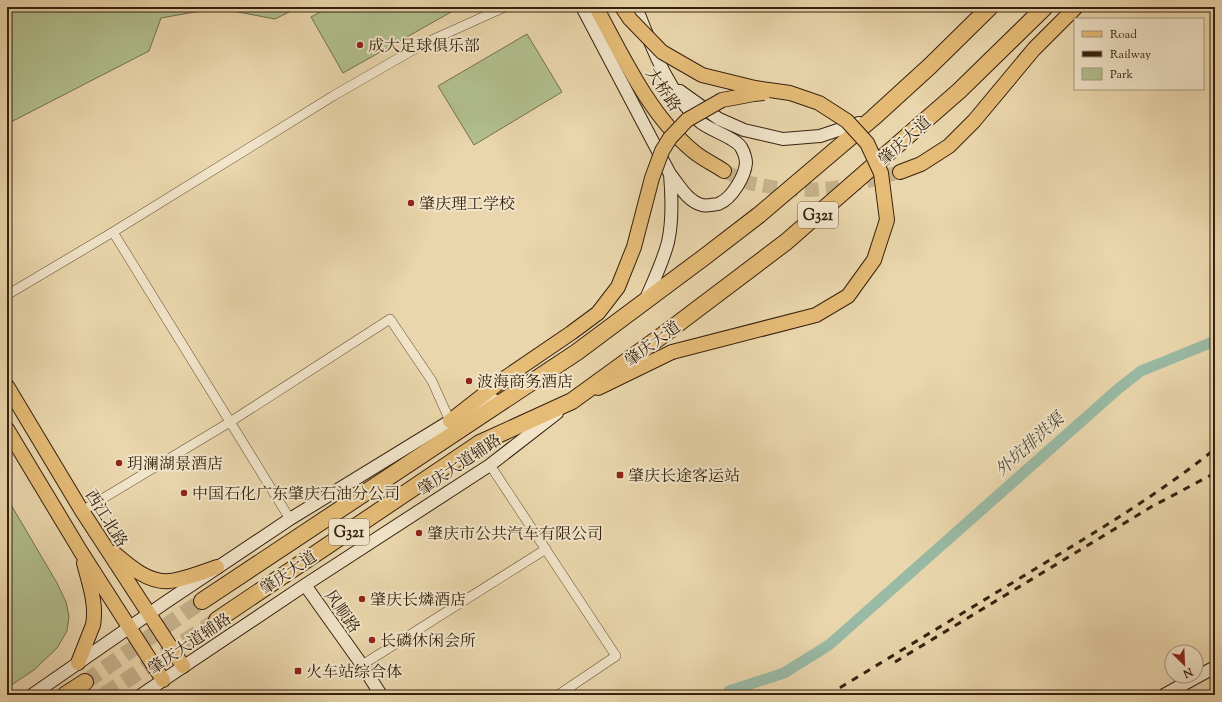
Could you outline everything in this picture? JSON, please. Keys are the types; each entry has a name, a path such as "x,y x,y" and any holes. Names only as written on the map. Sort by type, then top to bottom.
{"highway":[{"name":"肇庆大道","path":"202,601 577,352 707,255 759,215 874,118 990,7"},
{"name":"肇庆大道","path":"217,620 480,443 572,401 667,332 786,242 959,91 1045,7"},
{"path":"65,695 85,682"}],"main road":[{"name":"大桥路","path":"596,7 644,93 671,129 693,151 724,171"},
{"path":"572,401 672,352 816,316 848,296 874,260 887,220 881,173 867,143 846,121 819,103 790,93 755,88 702,75 662,52 630,19 622,7"},
{"path":"900,172 922,164 949,146 974,121 1034,49 1076,7"},
{"path":"450,421 505,378 598,313 618,287 634,247 652,178 662,151 670,138 687,120 722,100 754,94 790,93"},
{"name":"西江北路","path":"7,386 100,540 183,666"},
{"path":"7,429 82,552 163,680"},
{"path":"82,552 100,540 140,574 154,579 168,581 217,567"},
{"path":"78,663 94,619 94,604 82,552"}],"street":[{"path":"7,295 113,232 333,96 425,43 505,7"},
{"path":"582,7 670,174 689,198 703,206 720,204 729,197 736,188 742,176 746,163 742,147 733,139 700,122 681,100 671,85 654,52 636,7"},
{"path":"671,85 719,120 744,130 783,139 820,136 874,118"},
{"path":"645,300 668,244 672,200 670,174"},
{"path":"113,232 290,519"},
{"path":"82,511 230,422 390,319 432,381 450,421"},
{"path":"32,695 217,567 290,519 450,421 531,383"},
{"name":"肇庆大道辅路","path":"141,695 305,585 490,465 572,401"},
{"path":"490,465 616,656 558,695"},
{"path":"362,665 546,549"},
{"name":"风顺路","path":"305,585 362,665 381,695"},
{"path":"1164,695 1215,667"}],"green space":[{"path":"7,7 299,7 275,19 217,8 161,18 149,51 7,124"},
{"name":"成大足球俱乐部","path":"329,7 460,7 343,73 311,17"},
{"path":"527,34 562,92 474,145 438,86"},
{"path":"7,498 57,583 66,602 69,616 67,631 57,648 34,670 7,688"}],"waterway":[{"name":"外坑排洪渠","path":"729,691 784,673 829,645 1118,389 1141,371 1215,341"}],"tunnel":[{"path":"724,171 749,183 778,188 810,190 834,188 868,181 900,172"},
{"path":"85,682 202,601"},
{"path":"104,695 217,620"}],"railway":[{"path":"828,695 1150,497 1194,466 1215,449"},
{"path":"895,662 1151,507 1215,473"}],"place":[{"name":"成大足球俱乐部","path":"360,45"},
{"name":"肇庆理工学校","path":"411,203"},
{"name":"波海商务酒店","path":"469,381"},
{"name":"玥澜湖景酒店","path":"119,463"},
{"name":"肇庆长途客运站","path":"620,475"},
{"name":"中国石化广东肇庆石油分公司","path":"184,493"},
{"name":"肇庆市公共汽车有限公司","path":"419,533"},
{"name":"肇庆长燐酒店","path":"362,599"},
{"name":"长磷休闲会所","path":"372,640"},
{"name":"火车站综合体","path":"298,671"}]}
